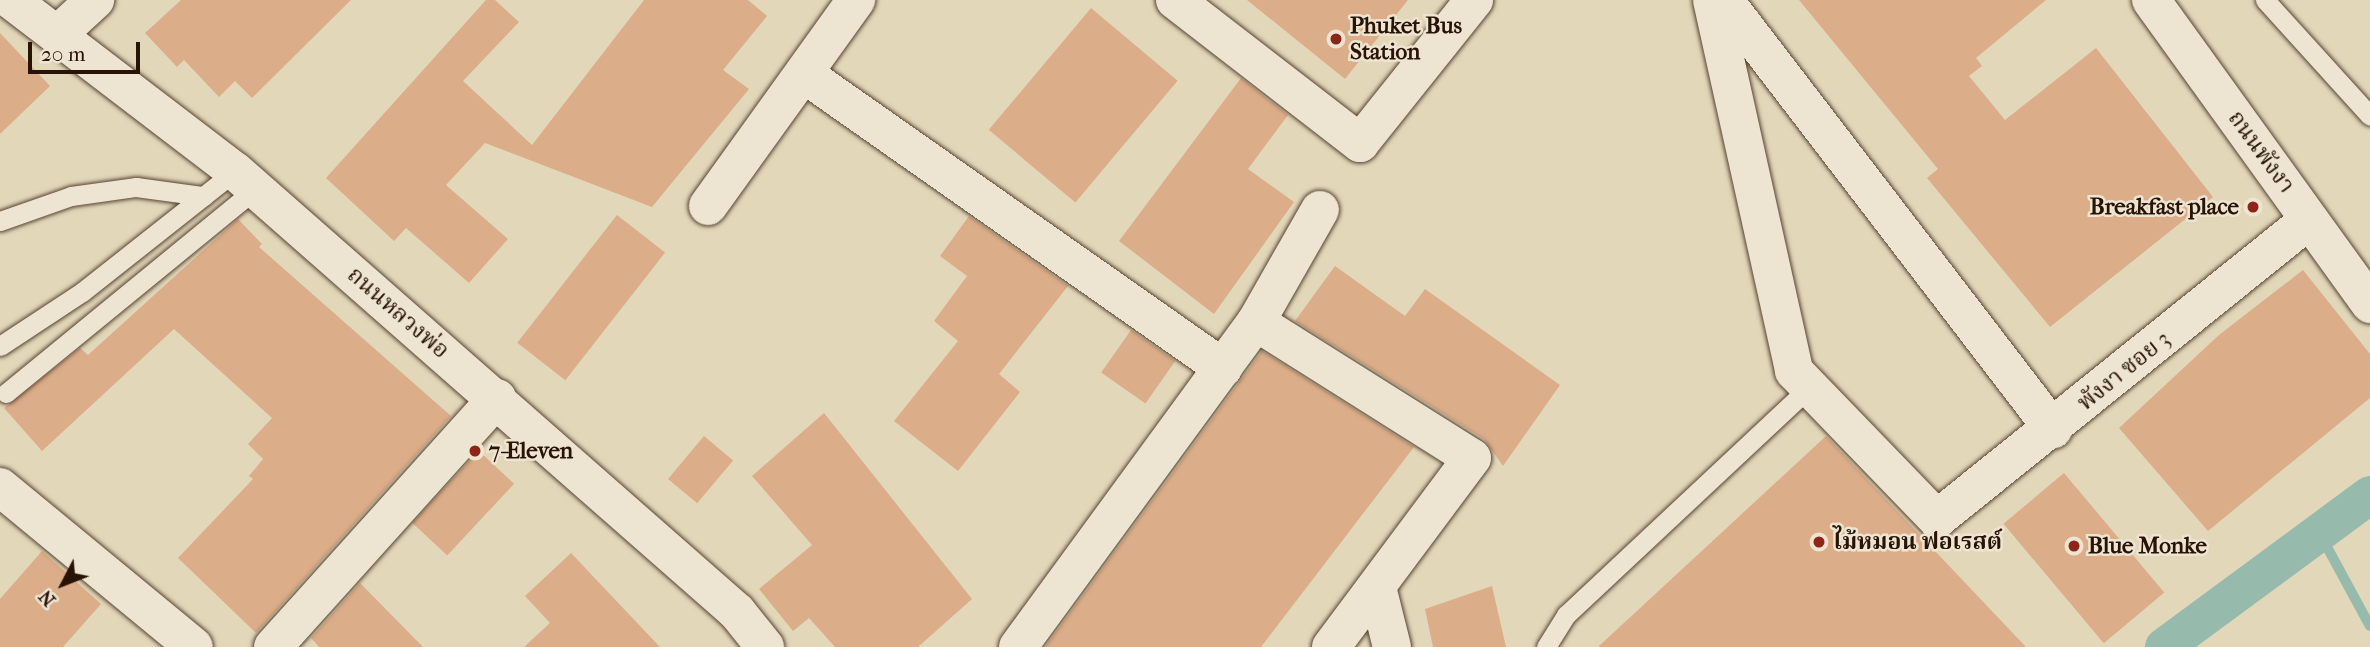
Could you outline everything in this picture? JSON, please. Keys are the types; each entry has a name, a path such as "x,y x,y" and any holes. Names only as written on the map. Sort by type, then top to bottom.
{"street":[{"name":"ถนนหลวงพ่อ","path":"11,0 244,180 497,398 737,612 765,647"},
{"path":"57,35 95,0"},
{"path":"708,206 856,0"},
{"path":"1175,0 1360,143 1474,0"},
{"path":"1712,0 1794,371 1810,387"},
{"path":"1724,0 2053,429"},
{"name":"ถนนพังงา","path":"2151,0 2370,304"},
{"path":"804,74 1223,368"},
{"path":"1018,647 1256,322 1320,210"},
{"name":"พังงา ซอย 3","path":"1810,387 1937,519 2053,429 2309,220"},
{"path":"1256,322 1472,458 1331,647"},
{"path":"279,645 497,398"},
{"path":"0,487 194,647"},
{"path":"1377,587 1391,647"}],"lane":[{"path":"2265,0 2370,116"},
{"path":"0,346 82,292 203,196 244,180"},
{"path":"6,393 244,180"},
{"path":"0,221 71,196 136,187 203,196"},
{"path":"1546,647 1566,615 1810,387"}],"building":[{"path":"181,0 351,0 252,98 235,81 219,97 184,60 177,67 145,33"},
{"path":"486,0 495,0 519,22 463,81 532,145 644,0 748,0 767,16 723,70 749,89 652,207 485,143 446,185 508,239 469,283 406,228 394,241 326,178"},
{"name":"Phuket Bus Station","path":"1247,0 1408,0 1345,79"},
{"path":"1799,0 2046,0 1976,58 1982,66 1969,76 2005,120 2096,48 2213,197 2050,327 1927,178 1938,169"},
{"path":"1091,8 1178,81 1075,202 989,130"},
{"path":"0,33 50,86 0,134"},
{"path":"1241,78 1288,115 1248,169 1294,202 1214,314 1119,241"},
{"path":"617,215 665,253 565,380 517,343"},
{"path":"969,216 1068,286 999,374 1020,392 958,471 894,421 958,341 934,321 967,276 940,256"},
{"path":"238,219 262,244 259,247 451,416 256,633 178,558 253,479 249,476 263,459 248,444 272,418 174,329 42,451 4,408 80,348 88,355"},
{"path":"1335,266 1405,316 1425,289 1560,385 1503,466 1484,439 1295,321"},
{"path":"2303,270 2370,354 2370,398 2208,531 2119,428 2219,335"},
{"path":"1131,330 1175,361 1145,404 1101,373"},
{"path":"1262,351 1414,447 1261,647 1045,647"},
{"path":"824,413 972,599 918,647 835,647 809,618 793,631 759,589 812,545 752,476"},
{"path":"704,436 733,460 697,503 668,479"},
{"name":"ไม้หมอน ฟอเรสต์","path":"1826,436 2026,647 1598,647"},
{"path":"479,451 514,484 447,555 412,523"},
{"name":"Blue Monke","path":"2064,473 2164,593 2104,643 2003,524"},
{"path":"42,551 101,604 63,647 0,647 0,599"},
{"path":"571,553 660,647 524,647 550,623 525,596"},
{"path":"360,583 423,647 319,647 311,638"},
{"path":"1492,586 1506,647 1433,647 1425,609"}],"waterway":[{"path":"2164,647 2370,495"},
{"path":"2314,523 2370,626"}],"place":[{"name":"Phuket Bus Station","path":"1336,39"},
{"name":"Breakfast place","path":"2253,207"},
{"name":"7-Eleven","path":"475,451"},
{"name":"ไม้หมอน ฟอเรสต์","path":"1819,542"},
{"name":"Blue Monke","path":"2074,546"}]}
